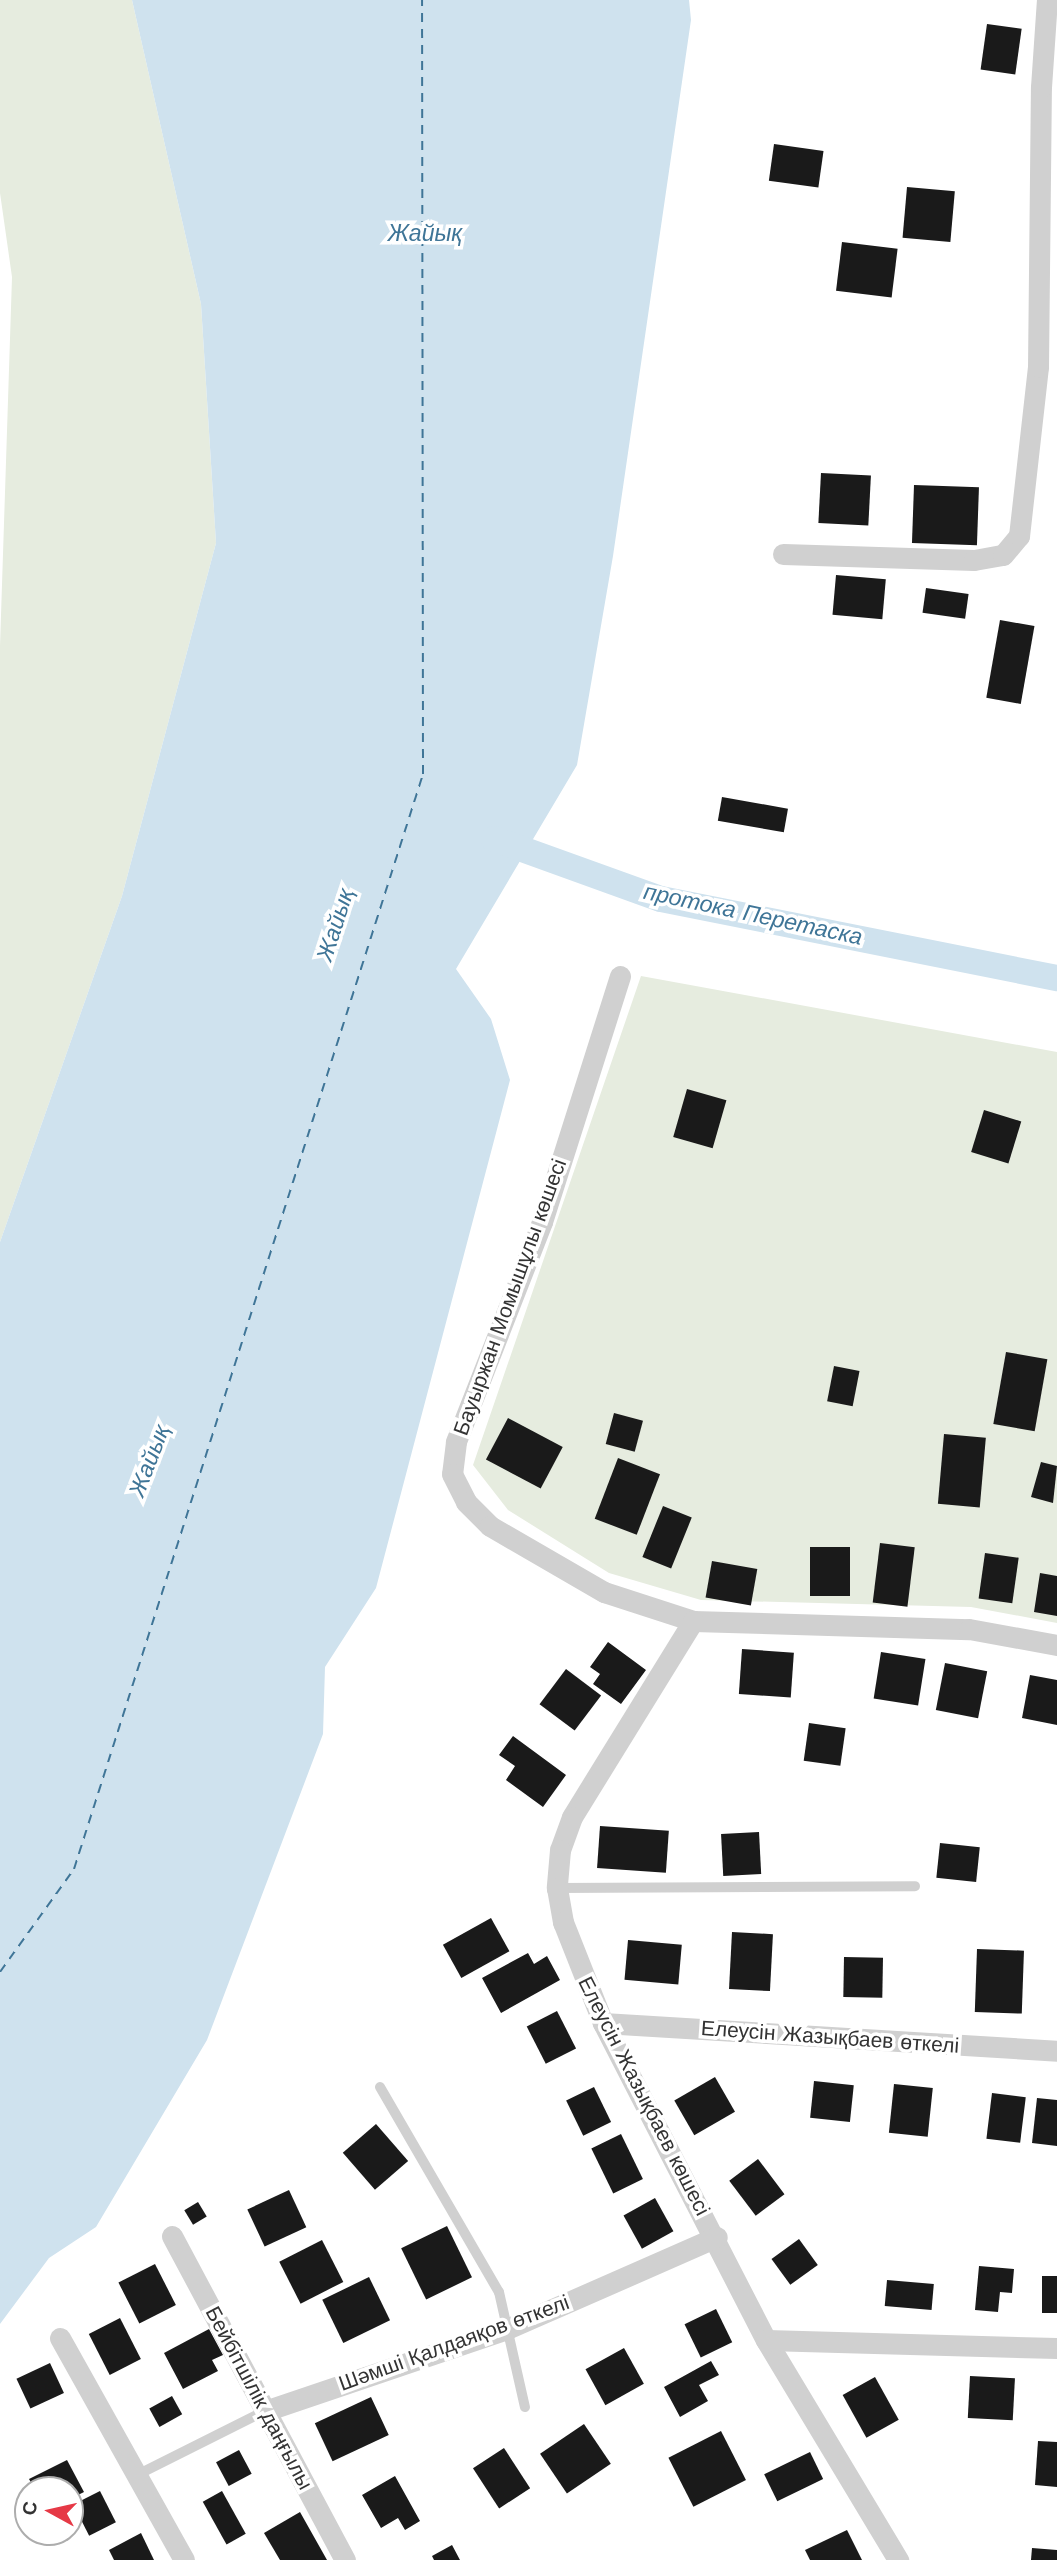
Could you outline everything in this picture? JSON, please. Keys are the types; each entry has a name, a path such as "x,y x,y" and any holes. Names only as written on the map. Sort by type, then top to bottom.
{"street":[{"path":"783,554 974,560 1003,555 1019,536 1048,369 1047,0"},
{"name":"Бауыржан Момышұлы көшесі","path":"620,976 542,1222 456,1442 452,1474 466,1502 490,1526 604,1592 693,1621 969,1629 1057,1645"},
{"name":"Елеусін Жазықбаев көшесі","path":"693,1621 572,1817 560,1850 557,1888 573,1957 603,2023 717,2236 766,2340 898,2560"},
{"name":"Елеусін Жазықбаев өткелі","path":"603,2023 1057,2052"},
{"name":"Бейбітшілік даңғылы","path":"172,2236 345,2560"},
{"name":"Шәмші Қалдаяқов өткелі","path":"265,2411 507,2329 717,2236"},
{"path":"60,2338 184,2560"},
{"path":"766,2340 1057,2348"}],"lane":[{"path":"557,1888 915,1886"},
{"path":"380,2087 499,2292 525,2407"},
{"path":"137,2475 265,2411"}],"shaded area":[{"path":"0,0 132,0 201,304 216,543 122,896 0,1242 0,646 12,277 0,193"},
{"path":"641,976 1057,1052 1057,1623 971,1607 701,1600 609,1573 508,1510 473,1465"}],"water":[{"name":"Жайық","path":"132,0 689,0 691,20 613,556 577,765 456,969 491,1019 510,1080 376,1588 325,1667 323,1734 207,2040 96,2227 49,2258 0,2324 0,1242 122,896 216,543 201,304"}],"building":[{"path":"987,24 1022,29 1015,74 981,70"},
{"path":"774,144 824,151 818,188 769,181"},
{"path":"907,187 955,191 950,242 903,238"},
{"path":"842,242 898,249 892,297 836,291"},
{"path":"821,473 871,476 868,526 818,523"},
{"path":"914,485 979,487 977,545 912,543"},
{"path":"836,575 886,579 882,619 833,615"},
{"path":"926,588 969,594 965,619 923,613"},
{"path":"1000,620 1034,626 1021,704 986,698"},
{"path":"722,797 788,809 784,832 718,821"},
{"path":"687,1089 726,1100 713,1148 673,1137"},
{"path":"984,1110 1021,1121 1008,1163 971,1152"},
{"path":"1006,1352 1047,1359 1035,1431 993,1424"},
{"path":"834,1366 860,1371 853,1406 827,1401"},
{"path":"614,1413 643,1421 635,1452 606,1444"},
{"path":"508,1418 563,1447 541,1489 486,1459"},
{"path":"944,1434 986,1438 980,1507 938,1504"},
{"path":"618,1458 660,1474 637,1535 595,1519"},
{"path":"1041,1462 1057,1466 1053,1503 1031,1497"},
{"path":"663,1506 692,1518 671,1569 642,1557"},
{"path":"880,1543 915,1547 907,1607 873,1603"},
{"path":"810,1547 850,1547 850,1596 810,1596"},
{"path":"985,1553 1019,1558 1012,1603 979,1599"},
{"path":"712,1561 757,1569 751,1605 706,1597"},
{"path":"1040,1573 1057,1576 1057,1616 1034,1612"},
{"path":"608,1642 646,1670 621,1704 593,1684 600,1674 590,1667"},
{"path":"742,1649 794,1653 791,1698 739,1694"},
{"path":"881,1652 925,1659 918,1705 874,1698"},
{"path":"945,1663 987,1671 978,1718 936,1710"},
{"path":"566,1669 601,1695 575,1731 540,1704"},
{"path":"1030,1675 1057,1680 1057,1725 1022,1718"},
{"path":"809,1723 846,1728 840,1766 804,1761"},
{"path":"513,1736 566,1775 543,1807 506,1780 515,1766 499,1755"},
{"path":"600,1826 669,1831 666,1873 597,1868"},
{"path":"759,1832 761,1874 723,1876 721,1834"},
{"path":"940,1843 980,1847 976,1882 936,1878"},
{"path":"491,1918 509,1951 461,1978 443,1945"},
{"path":"732,1932 773,1934 770,1991 729,1989"},
{"path":"628,1940 682,1945 678,1985 625,1980"},
{"path":"977,1949 1024,1951 1022,2014 975,2012"},
{"path":"528,1953 534,1964 547,1956 560,1980 501,2013 482,1978"},
{"path":"844,1957 883,1958 882,1998 843,1997"},
{"path":"557,2011 576,2048 546,2064 527,2026"},
{"path":"715,2077 735,2112 694,2135 674,2100"},
{"path":"814,2081 854,2085 850,2122 810,2118"},
{"path":"894,2084 933,2088 928,2137 889,2133"},
{"path":"594,2087 611,2122 583,2136 566,2101"},
{"path":"992,2093 1026,2097 1020,2143 986,2139"},
{"path":"1037,2098 1057,2100 1057,2146 1032,2143"},
{"path":"376,2124 408,2161 375,2190 343,2153"},
{"path":"621,2134 643,2179 613,2193 591,2148"},
{"path":"758,2159 784,2194 756,2216 729,2181"},
{"path":"289,2190 306,2227 265,2247 247,2209"},
{"path":"655,2198 673,2231 642,2249 624,2215"},
{"path":"198,2202 207,2217 193,2225 184,2210"},
{"path":"447,2226 472,2277 426,2300 401,2248"},
{"path":"799,2239 818,2265 790,2285 771,2259"},
{"path":"322,2240 343,2282 301,2304 279,2262"},
{"path":"155,2264 176,2305 139,2324 118,2283"},
{"path":"979,2266 1014,2269 1012,2293 1000,2292 998,2312 975,2310"},
{"path":"1042,2276 1057,2276 1057,2313 1042,2313"},
{"path":"369,2277 390,2320 343,2343 322,2300"},
{"path":"887,2280 934,2284 932,2310 885,2306"},
{"path":"716,2309 732,2342 701,2358 685,2324"},
{"path":"120,2318 141,2359 110,2375 89,2334"},
{"path":"209,2329 223,2355 212,2360 218,2371 183,2389 164,2353"},
{"path":"624,2348 644,2384 605,2405 586,2369"},
{"path":"711,2361 719,2375 699,2385 708,2401 680,2417 664,2387"},
{"path":"50,2363 64,2393 30,2409 16,2379"},
{"path":"970,2376 1015,2378 1013,2420 968,2418"},
{"path":"875,2377 899,2420 866,2438 843,2395"},
{"path":"172,2396 182,2414 159,2427 149,2409"},
{"path":"371,2397 389,2435 333,2461 315,2423"},
{"path":"584,2424 611,2464 567,2493 540,2454"},
{"path":"721,2431 746,2480 693,2507 668,2458"},
{"path":"1038,2441 1057,2442 1057,2487 1035,2485"},
{"path":"504,2448 530,2488 499,2508 473,2468"},
{"path":"239,2450 252,2474 229,2486 216,2462"},
{"path":"810,2452 823,2479 777,2501 764,2474"},
{"path":"67,2460 76,2476 35,2476"},
{"path":"395,2476 420,2521 405,2530 398,2518 381,2528 362,2495"},
{"path":"100,2491 116,2522 89,2536 84,2526 84,2499"},
{"path":"222,2491 246,2534 227,2545 203,2502"},
{"path":"300,2512 327,2560 280,2560 264,2533"},
{"path":"847,2530 862,2560 810,2560 805,2550"},
{"path":"141,2533 154,2560 114,2560 109,2550"},
{"path":"452,2545 460,2560 434,2560 432,2556"},
{"path":"1032,2548 1057,2550 1057,2560 1031,2560"}],"waterway":[{"name":"протока Перетаска","path":"494,839 661,899 1057,978"}],"ferry route":[{"path":"0,1972 74,1869 423,774 422,0"}]}
